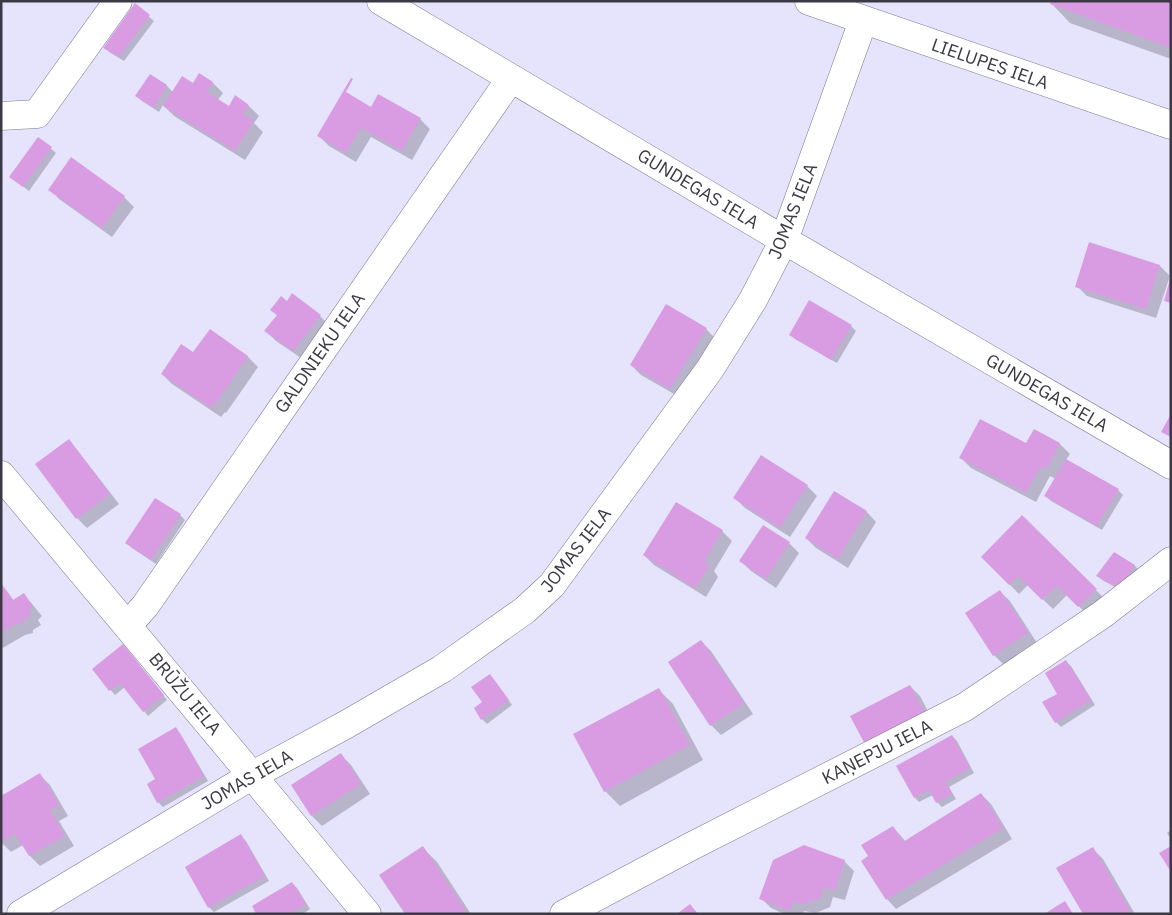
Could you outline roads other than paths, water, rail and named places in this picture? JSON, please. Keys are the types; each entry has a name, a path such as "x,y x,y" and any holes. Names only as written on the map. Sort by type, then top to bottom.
{"street":[{"path":"1,116 37,114 118,1"},
{"name":"GUNDEGAS IELA","path":"381,1 784,240 1171,465"},
{"name":"LIELUPES IELA","path":"809,1 1171,125"},
{"name":"JOMAS IELA","path":"21,914 253,775 442,669 525,610 552,585 710,370 753,300 784,240 863,21"},
{"name":"GALDNIEKU IELA","path":"127,626 145,606 511,78"},
{"name":"BRŪŽU IELA","path":"1,475 367,914"},
{"name":"KAŅEPJU IELA","path":"564,914 688,848 965,707 1104,614 1171,561"}]}
